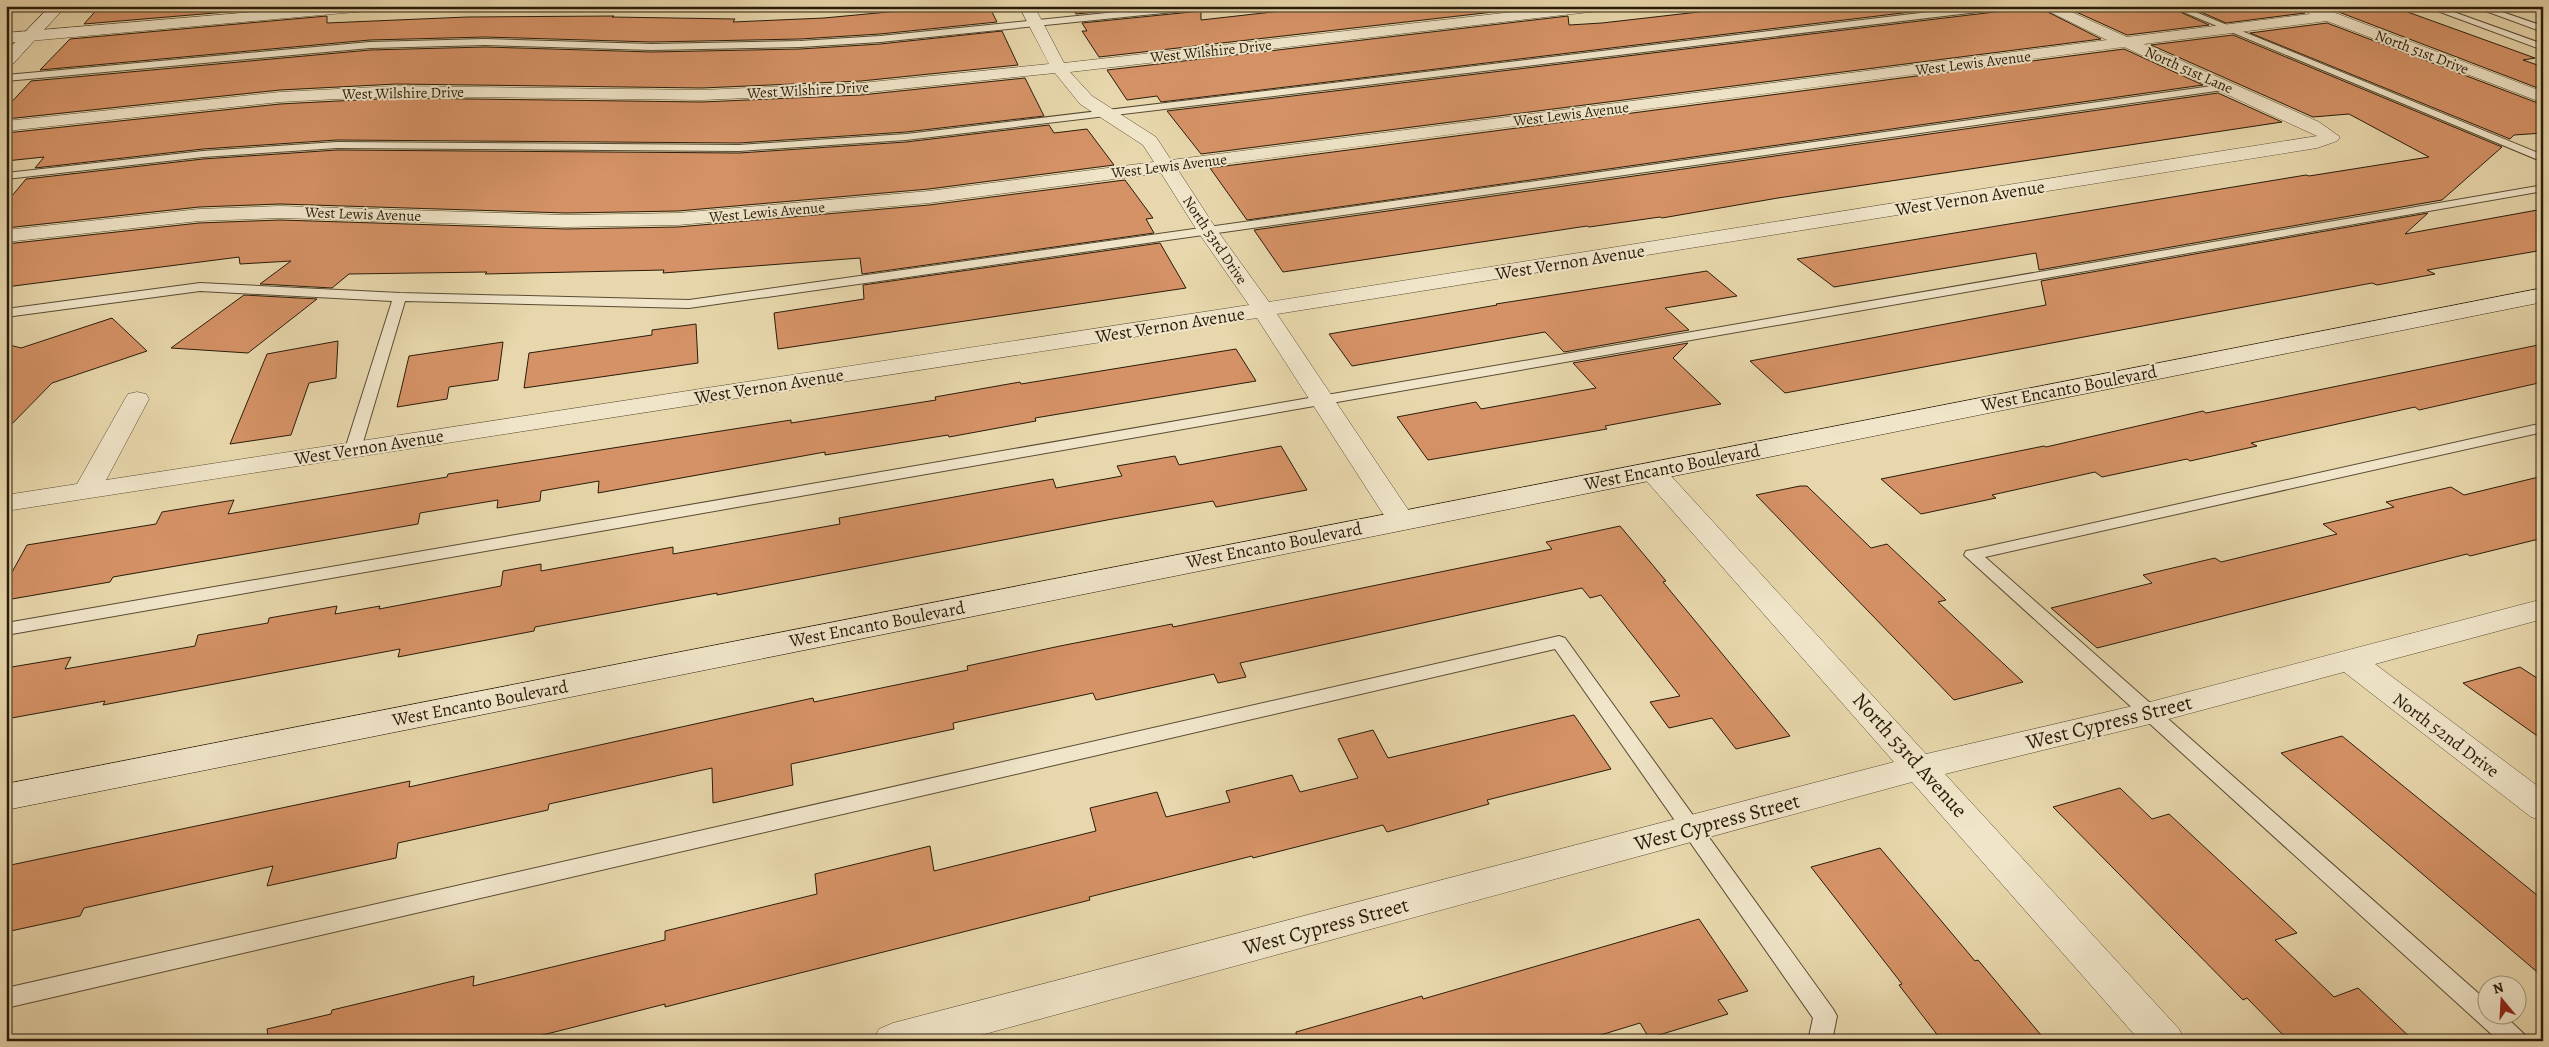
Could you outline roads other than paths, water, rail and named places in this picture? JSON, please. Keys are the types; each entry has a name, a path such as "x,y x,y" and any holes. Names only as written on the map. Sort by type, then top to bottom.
{"street":[{"path":"6,62 59,6"},
{"path":"6,38 378,6"},
{"name":"North 51st Lane","path":"2045,6 2313,126 2331,137"},
{"name":"North 51st Drive","path":"2302,6 2543,98"},
{"name":"West Wilshire Drive","path":"6,126 280,97 396,91 702,95 861,88 1060,68 1597,7"},
{"name":"North 53rd Drive","path":"1031,15 1060,68 1085,99 1137,130 1150,141 1208,232 1263,310 1401,520"},
{"name":"West Lewis Avenue","path":"6,236 190,215 280,212 566,220 678,219 930,197 2327,16"},
{"name":"West Vernon Avenue","path":"6,503 1263,310 2317,144 2331,137"},
{"name":"West Encanto Boulevard","path":"6,797 2543,295"},
{"path":"87,490 137,399"},
{"name":"North 53rd Avenue","path":"1652,470 2166,1041"},
{"name":"West Cypress Street","path":"892,1041 1921,767 2150,713 2543,609"},
{"name":"North 52nd Drive","path":"2350,661 2543,808"}],"lane":[{"path":"6,78 370,45 485,42 652,47 800,44 1031,15 1203,6"},
{"path":"6,176 203,154 337,145 739,148 906,137 2003,6"},
{"path":"2173,6 2543,159"},
{"path":"2428,6 2543,47"},
{"path":"2476,6 2543,29"},
{"path":"6,313 200,287 400,297 689,304 2226,88"},
{"path":"6,629 2543,188"},
{"path":"354,449 400,297"},
{"path":"2516,1041 1972,555 2543,427"},
{"path":"6,998 1559,642 1825,1016 1820,1041"}]}
